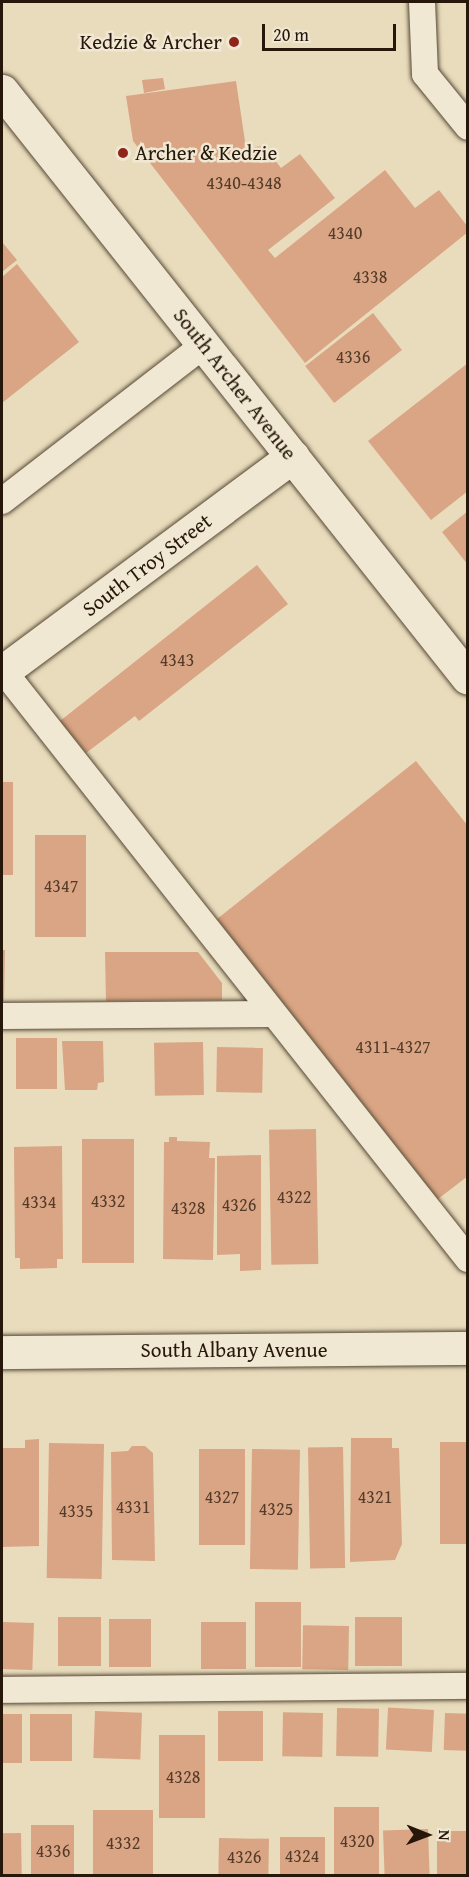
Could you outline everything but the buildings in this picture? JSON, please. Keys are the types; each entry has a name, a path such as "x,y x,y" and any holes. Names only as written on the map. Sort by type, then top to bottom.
{"street":[{"name":"South Archer Avenue","path":"2,91 468,678"},
{"name":"South Troy Street","path":"2,671 293,456"},
{"name":"South Albany Avenue","path":"2,1352 468,1348"}],"lane":[{"path":"422,2 425,74 468,127"},
{"path":"2,501 204,345"},
{"path":"2,671 468,1259"},
{"path":"2,1016 273,1014"},
{"path":"2,1690 468,1686"}],"place":[{"name":"Kedzie & Archer","path":"234,42"},
{"name":"Archer & Kedzie","path":"123,153"}]}
